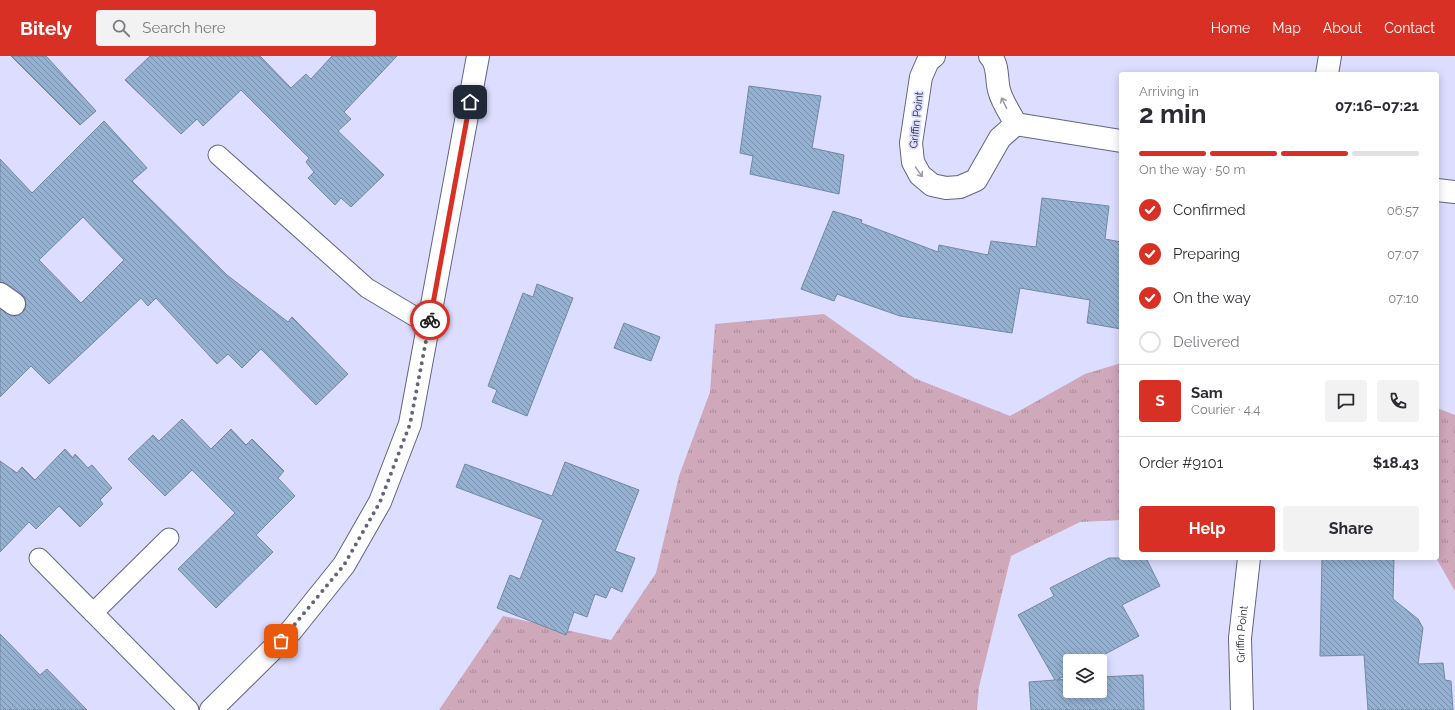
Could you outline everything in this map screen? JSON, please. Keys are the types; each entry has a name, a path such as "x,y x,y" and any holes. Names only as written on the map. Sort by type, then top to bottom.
{"street":[{"path":"211,710 291,631 344,565 380,502 410,424 478,56"},
{"name":"Griffin Point","path":"934,56 928,61 921,77 911,143 913,162 920,175 932,185 946,188 960,187 976,180 1000,138 1016,124"},
{"path":"990,56 993,59 997,73 998,89 1004,104 1016,124 1119,140"},
{"path":"1327,72 1330,56"},
{"path":"1439,190 1455,192"},
{"name":"Griffin Point","path":"1242,710 1240,638 1249,560"}],"lane":[{"path":"218,155 367,288 429,325"},
{"path":"94,613 169,538"},
{"path":"39,558 189,710"}],"green space":[{"path":"824,314 914,378 1010,416 1085,374 1119,364 1119,520 1080,522 1011,556 979,687 977,710 439,710 503,616 611,640 656,573 679,476 710,392 715,324"},
{"path":"1439,409 1455,415 1455,591 1437,560 1439,560"}],"building":[{"path":"11,56 46,56 96,111 80,125"},
{"path":"150,56 260,56 291,88 306,74 311,79 332,56 397,56 344,112 351,119 338,131 384,175 351,207 341,198 335,205 308,178 314,172 306,162 309,158 241,90 203,126 197,119 181,134 125,80"},
{"path":"749,86 821,96 812,148 844,155 839,194 750,174 753,156 740,153"},
{"path":"104,121 147,168 132,181 227,275 288,322 292,317 348,374 316,405 261,349 242,368 228,354 217,364 156,298 148,306 141,298 49,384 31,366 0,397 0,309 12,316 19,315 24,311 26,305 25,298 21,294 7,284 0,282 0,159 32,193","holes":["83,217 124,260 81,303 39,260"]},
{"path":"1042,198 1109,206 1105,239 1119,242 1119,329 1087,323 1090,300 1020,288 1012,333 900,316 837,294 834,301 801,289 833,211 862,220 861,223 938,252 939,245 988,255 991,241 1036,247"},
{"path":"537,284 573,298 527,416 492,402 497,390 488,386 523,293 533,297"},
{"path":"624,323 660,337 651,361 614,348"},
{"path":"182,419 211,449 231,429 246,445 252,439 284,471 278,478 295,496 256,535 273,552 216,608 178,569 235,513 192,470 165,496 128,459 153,435 159,441"},
{"path":"65,449 73,458 75,454 88,468 92,465 112,488 100,500 103,504 80,527 59,506 36,529 29,522 0,552 0,461 17,473 22,467 35,480"},
{"path":"565,462 639,490 615,551 635,558 622,592 611,587 606,598 595,594 587,617 574,612 566,635 497,608 510,575 520,579 543,520 456,487 465,464 552,496"},
{"path":"1109,558 1119,558 1119,560 1147,560 1160,586 1122,605 1139,636 1105,654 1063,654 1063,677 1057,680 1063,680 1063,698 1107,698 1107,677 1143,675 1144,710 1031,710 1029,682 1055,680 1018,615 1054,596 1050,588"},
{"path":"1322,560 1394,560 1393,599 1418,619 1423,628 1418,664 1443,663 1445,680 1451,681 1453,710 1368,710 1364,655 1320,656"},
{"path":"0,634 40,675 47,669 87,710 0,710"}],"way so far":[{"path":"281,641 291,631 344,565 380,502 410,424 430,320"}],"route":[{"path":"430,320 470,102"}]}
